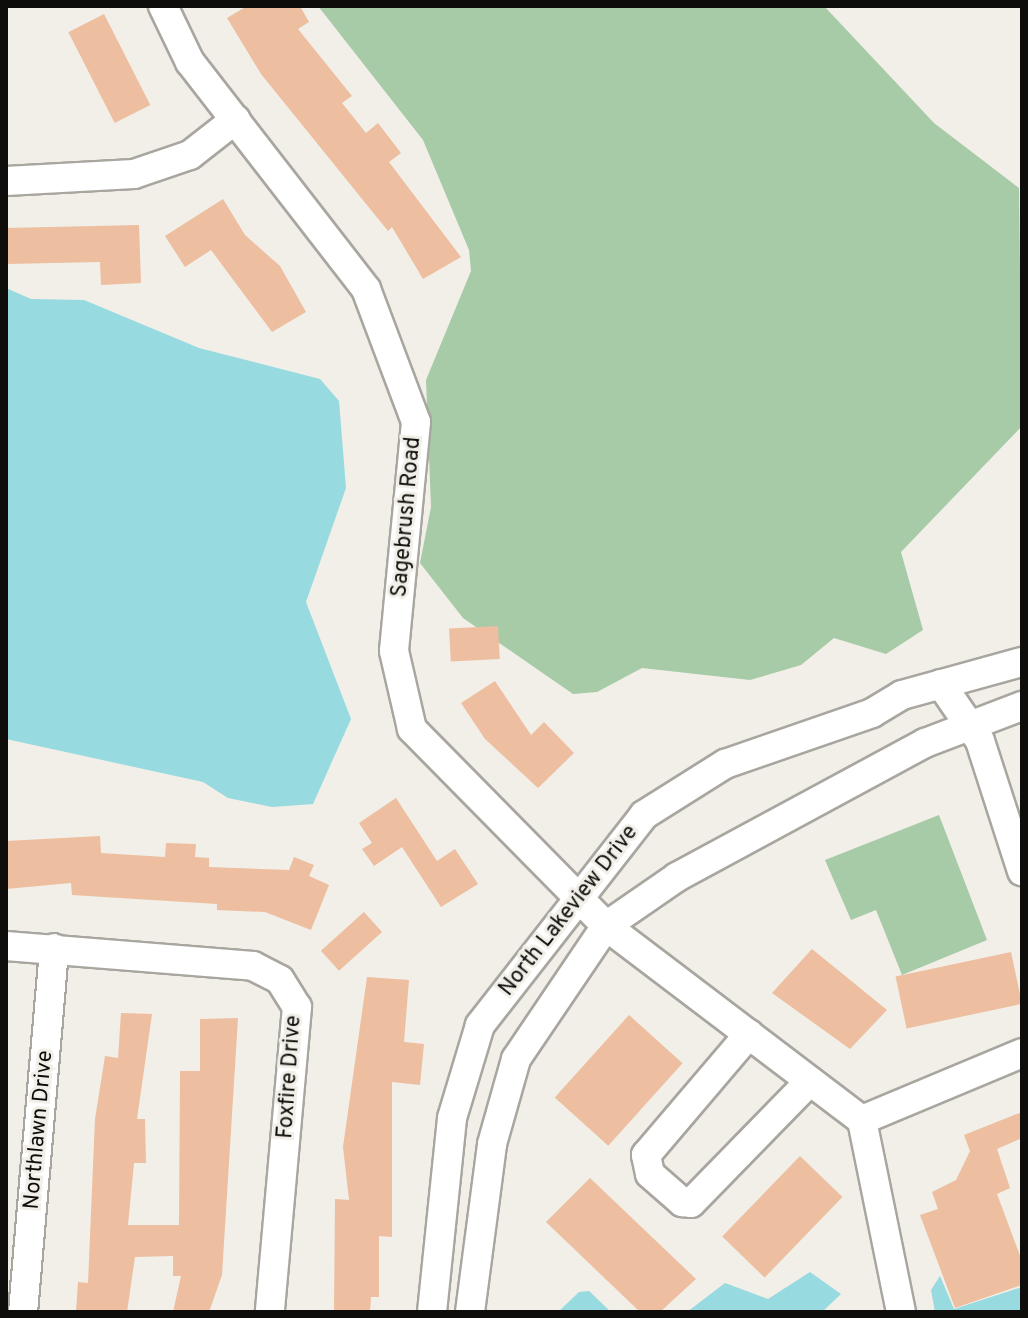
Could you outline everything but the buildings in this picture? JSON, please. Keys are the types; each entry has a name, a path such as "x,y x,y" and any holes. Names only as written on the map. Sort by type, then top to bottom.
{"street":[{"name":"Sagebrush Road","path":"163,6 190,62 366,289 416,422 394,651 412,729 606,926 862,1120"},
{"path":"6,181 134,174 190,155 236,119"},
{"name":"North Lakeview Drive","path":"432,1312 452,1118 480,1025 575,896 644,815 725,764 941,684 1022,662"},
{"path":"941,684 980,741 1022,871"},
{"name":"North Lakeview Drive","path":"470,1312 492,1144 516,1059 606,926 677,877 967,726 1022,706"},
{"name":"Foxfire Drive","path":"6,946 253,966 280,980 297,1007 270,1312"},
{"name":"Northlawn Drive","path":"23,1312 54,948"},
{"path":"749,1034 646,1155 650,1174 682,1202 691,1203 810,1081"},
{"path":"901,1312 862,1120 1022,1053"},
{"path":"437,1263 475,1268"}],"green space":[{"path":"318,6 824,6 934,123 1019,188 1022,426 901,552 923,630 886,654 834,638 801,665 750,680 642,668 597,692 573,694 463,618 420,563 431,507 426,380 471,271 469,250 423,140"},
{"path":"939,815 987,940 902,975 876,910 851,920 825,860"}],"water":[{"path":"6,288 31,299 84,300 199,348 320,379 339,401 346,488 306,602 351,719 313,804 272,807 228,798 203,782 6,739"},
{"path":"810,1272 841,1294 822,1312 687,1312 725,1283 768,1299"},
{"path":"940,1276 954,1309 1022,1287 1022,1312 935,1312 931,1290"},
{"path":"589,1291 611,1312 558,1312 579,1292"}]}
